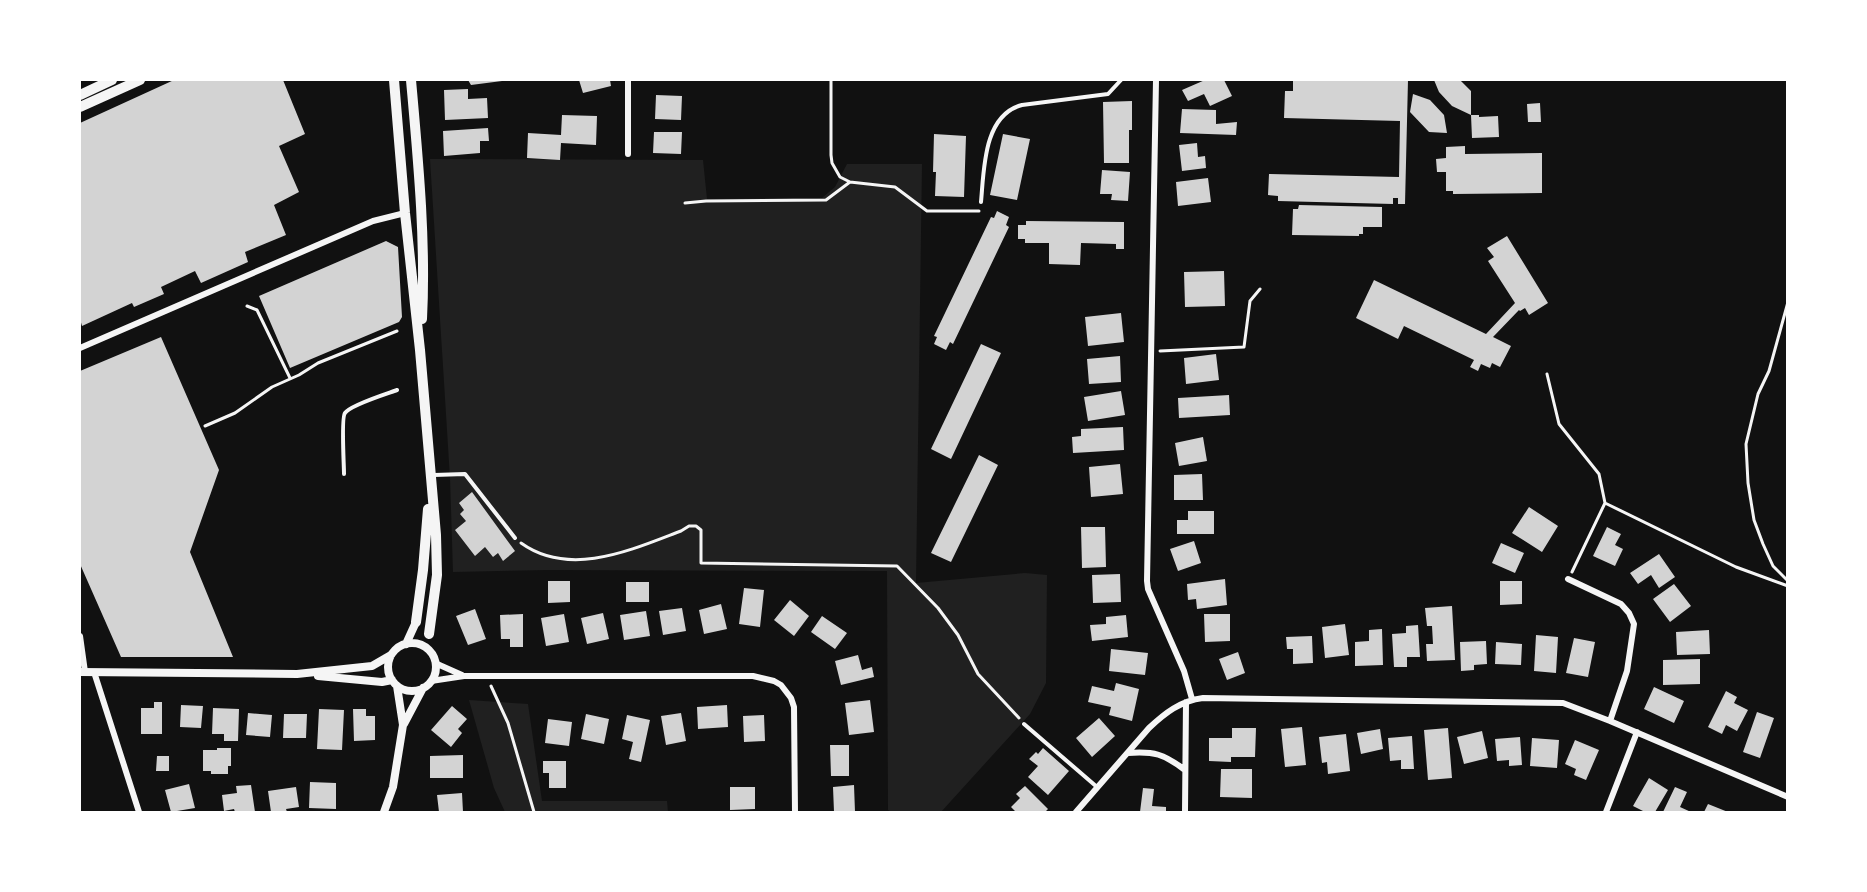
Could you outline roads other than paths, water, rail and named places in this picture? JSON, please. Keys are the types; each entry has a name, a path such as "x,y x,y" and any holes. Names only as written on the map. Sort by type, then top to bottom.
{"main road":[{"path":"80,95 112,80"},
{"path":"80,107 140,80"},
{"path":"394,80 436,535 437,575 429,634"},
{"path":"411,80 418,167 423,285 420,350"},
{"path":"416,622 423,570 430,476"}],"street":[{"path":"628,80 628,154"},
{"path":"1156,80 1147,581 1148,589 1184,671 1189,700 1185,813"},
{"path":"80,348 373,221 405,213"},
{"path":"1568,579 1621,604 1634,624 1627,671 1610,721"},
{"path":"406,644 416,622"},
{"path":"384,813 393,787 403,725 423,688 431,681 435,669 429,634"},
{"path":"80,636 86,672 139,813"},
{"path":"297,674 372,666 406,644 421,645 434,659 464,675"},
{"path":"391,655 388,668 395,683 403,725"},
{"path":"86,672 297,674 395,683 410,690 423,688"},
{"path":"431,681 464,675 753,676 774,681 786,691 794,707 795,813"},
{"path":"1076,813 1162,716 1189,700 1563,703 1788,797"},
{"path":"1606,813 1637,732"},
{"path":"1127,754 1147,752 1162,755 1185,770"}],"lane":[{"path":"981,202 987,143 1002,116 1011,108 1108,94 1121,80"},
{"path":"344,474 342,419 344,413 353,406 397,390"},
{"path":"430,476 465,474 515,538"},
{"path":"1024,724 1097,788"}]}
